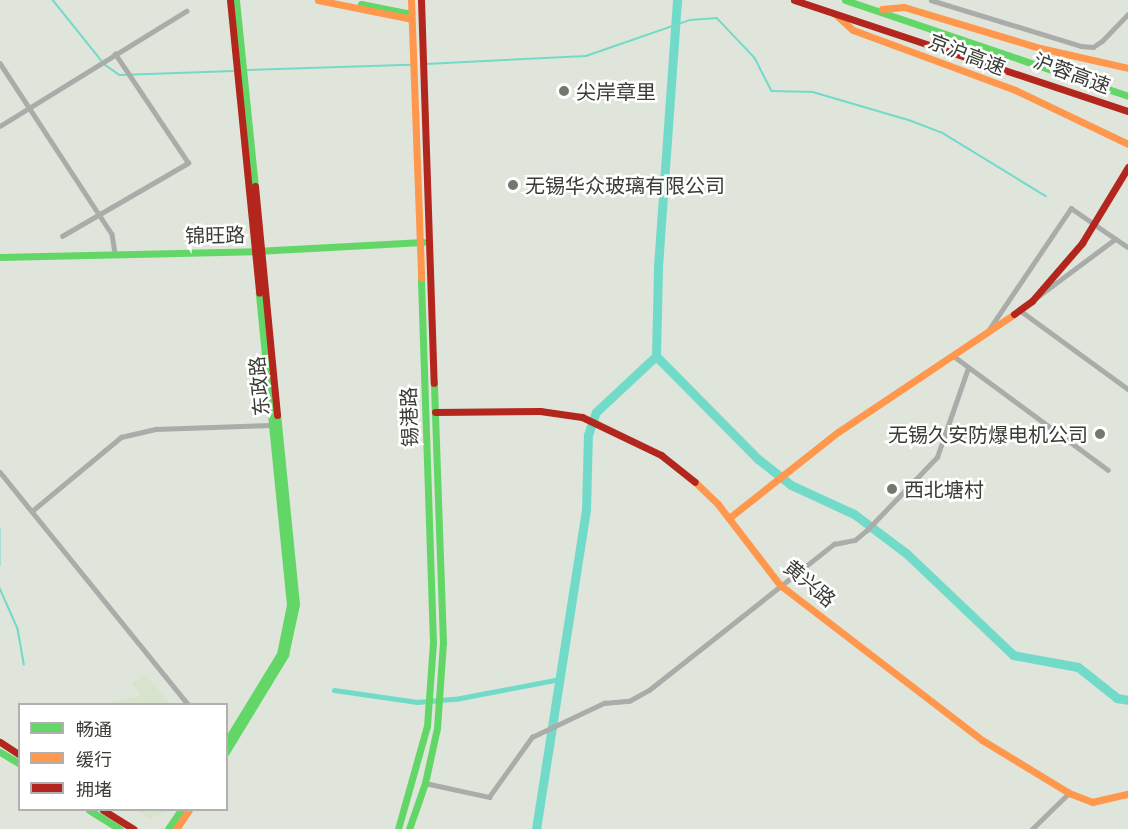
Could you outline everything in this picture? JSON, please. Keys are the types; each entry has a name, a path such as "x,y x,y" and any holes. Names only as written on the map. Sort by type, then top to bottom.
{"main road":[{"name":"东政路","path":"228,739 280,654 289,622 290,586 240,71 230,0"},
{"name":"东政路","path":"236,0 240,71"},
{"path":"318,0 411,16"},
{"path":"342,0 411,16"},
{"name":"锡港路","path":"398,829 416,779 430,705 433,621 411,0"},
{"name":"锡港路","path":"409,829 425,783 440,706 443,620 421,0"},
{"name":"京沪高速","path":"794,0 833,12 853,30 1015,90 1128,144"},
{"name":"京沪高速","path":"845,0 875,9 904,7 1040,48 1128,68"},
{"name":"沪蓉高速","path":"875,9 1128,96"},
{"name":"沪蓉高速","path":"833,12 1128,111"},
{"path":"729,518 838,432 955,357 1021,311 1082,243 1128,167"},
{"name":"锦旺路","path":"0,256 258,251 430,241"},
{"name":"黄兴路","path":"435,412 540,411 582,417 661,455 686,472 729,518 780,585 992,747 1068,793 1092,802 1128,794"},
{"name":"东政路","path":"228,749 285,655 294,622 296,584 276,425"},
{"path":"0,742 2,749 18,762"},
{"path":"2,749 18,753"},
{"path":"91,811 120,829"},
{"path":"105,811 133,829"},
{"path":"168,829 180,811"},
{"path":"176,829 188,811"}],"street":[{"path":"931,0 1082,46 1093,47 1102,41 1128,14"},
{"path":"0,126 186,11"},
{"path":"62,236 188,163 115,54"},
{"path":"0,63 112,234 115,253"},
{"path":"985,336 1071,208 1128,247"},
{"path":"1032,301 1116,239"},
{"path":"1021,311 1128,389"},
{"path":"955,357 1108,470"},
{"path":"425,783 489,797 540,732 604,704 629,701 649,690 834,544 855,540 937,457 968,368"},
{"path":"32,511 121,436 156,429 276,425"},
{"path":"0,472 186,703"},
{"path":"1032,829 1068,793"}],"shaded area":[{"path":"146,675 170,703 110,703 141,695 132,683"},
{"path":"137,811 169,811 149,819"}],"waterway":[{"path":"53,0 101,60"},
{"path":"536,829 586,509 588,435 596,412 656,356 658,266 677,0"},
{"path":"426,64 586,56 690,20 717,18 755,58 772,91 813,92 909,120 941,132 1046,196"},
{"path":"104,64 120,75 233,71"},
{"path":"247,70 410,65"},
{"path":"656,356 758,459 791,485 854,514 906,553 1013,655 1078,667 1117,698 1128,700"},
{"path":"0,529 0,565"},
{"path":"0,588 18,629 24,664"},
{"path":"334,690 417,702 455,699 560,679"}],"traffic: fast":[{"path":"236,0 255,186"},
{"path":"845,0 1128,96"},
{"path":"361,4 411,14"},
{"path":"0,257 256,251 423,242"},
{"path":"398,829 427,726 433,643 421,278"},
{"path":"228,739 280,654 290,605 259,293"},
{"path":"409,829 425,783 437,728 443,643 434,383"},
{"path":"228,749 285,655 296,604 277,415"},
{"path":"0,752 18,763"},
{"path":"91,811 120,829"},
{"path":"168,829 180,811"}],"traffic: slow":[{"path":"318,0 411,19"},
{"path":"411,0 421,278"},
{"path":"882,9 904,7 1040,48 1128,68"},
{"path":"835,14 853,30 1015,90 1128,144"},
{"path":"729,518 838,432 1014,314"},
{"path":"695,482 717,503 780,585 982,740 1069,793 1092,802 1128,794"},
{"path":"176,829 188,811"}],"traffic: jam":[{"path":"230,0 259,293"},
{"path":"421,0 434,383"},
{"path":"794,0 1128,111"},
{"path":"1014,314 1032,301 1082,243 1128,167"},
{"path":"255,186 277,415"},
{"path":"435,412 540,411 582,417 661,455 695,482"},
{"path":"0,742 18,754"},
{"path":"105,811 133,829"}],"place":[{"name":"尖岸章里","path":"564,91"},
{"name":"无锡华众玻璃有限公司","path":"513,185"},
{"name":"无锡久安防爆电机公司","path":"1100,434"},
{"name":"西北塘村","path":"892,489"}]}
